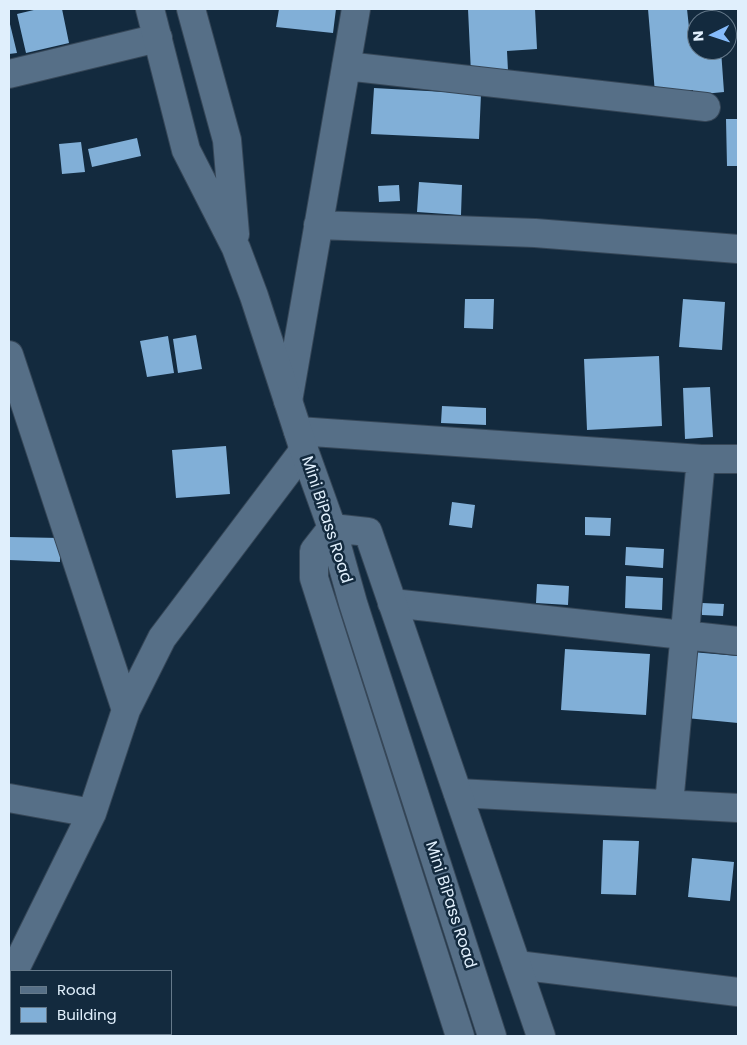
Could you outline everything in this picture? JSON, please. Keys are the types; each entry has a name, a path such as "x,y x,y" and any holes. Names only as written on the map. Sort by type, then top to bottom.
{"street":[{"name":"Mini BiPass Road","path":"150,9 186,150 236,248 254,296 300,440 332,528 353,603 492,1036"},
{"path":"191,9 227,140 236,248"},
{"path":"288,401 356,9"},
{"path":"9,74 158,38"},
{"path":"346,66 706,107"},
{"path":"318,225 535,233 738,250"},
{"path":"9,359 126,710"},
{"path":"14,970 92,813 126,710 162,638 300,440 701,459 738,458"},
{"path":"669,804 701,459"},
{"path":"460,1036 314,578 314,551 332,528 368,532 541,1036"},
{"path":"392,603 738,641"},
{"path":"458,793 738,808"},
{"path":"9,798 92,813"},
{"path":"517,965 738,992"}],"building":[{"path":"38,9 62,9 69,43 26,53 17,14"},
{"path":"279,9 336,9 333,33 276,27"},
{"path":"468,9 535,9 537,49 507,51 508,71 471,73"},
{"path":"648,9 687,9 687,60 722,60 724,92 693,95 693,90 655,93"},
{"path":"9,20 17,53 9,54"},
{"path":"374,88 481,94 479,139 371,134"},
{"path":"726,119 738,119 738,166 727,166"},
{"path":"137,138 141,156 92,167 88,149"},
{"path":"81,142 85,172 62,174 59,144"},
{"path":"419,182 462,185 461,215 417,212"},
{"path":"399,185 400,201 379,202 378,186"},
{"path":"465,299 494,299 493,329 464,328"},
{"path":"683,299 725,302 722,350 679,347"},
{"path":"196,335 202,369 178,373 173,339"},
{"path":"168,336 174,373 147,377 140,341"},
{"path":"659,356 662,426 587,430 584,359"},
{"path":"710,387 713,437 685,439 683,388"},
{"path":"442,406 486,408 486,425 441,423"},
{"path":"226,446 230,494 176,498 172,450"},
{"path":"452,502 475,505 472,528 449,525"},
{"path":"585,517 611,518 610,536 585,535"},
{"path":"9,537 60,538 60,562 9,560"},
{"path":"626,547 664,549 663,568 625,565"},
{"path":"626,576 663,578 662,610 625,608"},
{"path":"537,584 569,586 568,605 536,603"},
{"path":"702,603 724,604 723,616 702,615"},
{"path":"565,649 650,654 646,715 561,710"},
{"path":"692,652 738,656 738,723 686,718"},
{"path":"603,840 639,841 636,895 601,894"},
{"path":"692,858 734,862 730,901 688,897"}]}
